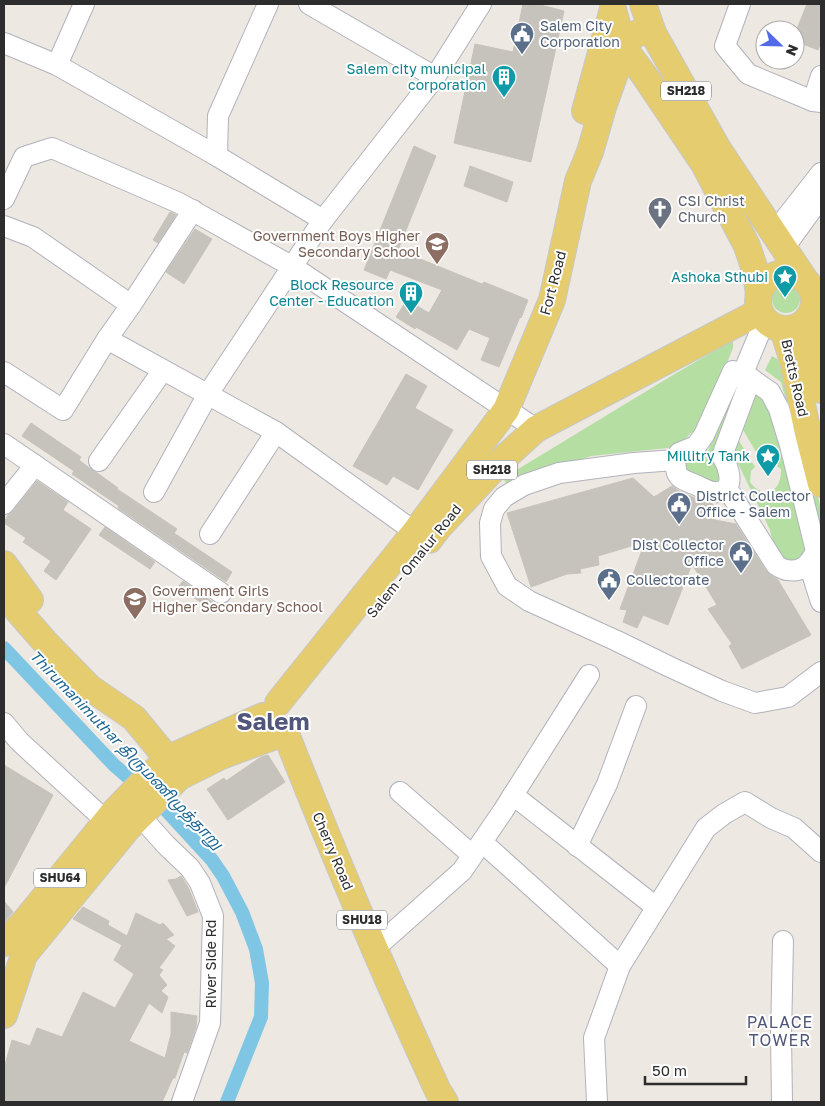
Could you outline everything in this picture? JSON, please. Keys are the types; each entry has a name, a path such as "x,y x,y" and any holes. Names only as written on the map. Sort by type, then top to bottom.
{"main road":[{"path":"624,48 633,35 641,32 653,34 644,4"},
{"path":"613,7 624,48"},
{"name":"Fort Road","path":"578,181 577,148 585,109 613,7"},
{"name":"SH218","path":"653,34 718,149 780,251 815,303 803,323 797,327 767,314 762,286 774,275 780,251"},
{"name":"Fort Road","path":"506,410 552,300 578,181 590,152 603,107 624,48"},
{"name":"Bretts Road","path":"624,48 704,164 746,246 756,273 767,314 793,361 821,484"},
{"name":"SH218","path":"718,149 740,207 780,251"},
{"path":"815,303 813,357 821,390"},
{"name":"Salem - Omalur Road","path":"181,768 279,720 375,609 438,528 501,461 536,429 767,314"},
{"name":"Salem - Omalur Road","path":"279,720 506,410"},
{"path":"4,564 95,681"},
{"path":"4,590 18,611 45,642 95,681 134,718 162,752 181,768"},
{"name":"Cherry Road","path":"279,720 400,1010 438,1092 445,1102"},
{"name":"SHU64","path":"4,1015 12,946 25,921 122,819 143,782 181,768"}],"street":[{"path":"57,65 84,4"},
{"path":"217,156 218,116 268,4"},
{"path":"310,4 435,77"},
{"path":"154,492 208,394 323,220 435,77 481,4"},
{"path":"740,4 725,46 748,74 817,101 821,76"},
{"path":"4,43 57,65 217,156 323,220"},
{"path":"4,199 24,157 52,148 179,203 293,267 536,429"},
{"path":"780,251 821,173"},
{"path":"780,251 821,197"},
{"path":"4,372 63,410 193,210"},
{"path":"4,226 32,237 131,304"},
{"path":"726,488 776,565 787,570 800,570 809,564 816,551 790,445 779,409 770,392 747,375 733,371 704,435 696,446 679,454 675,460 676,472 681,478 710,491 718,492 726,488 730,480 729,468 722,456 747,375 767,314"},
{"path":"108,339 276,432 415,532"},
{"path":"99,461 163,370"},
{"path":"210,534 276,432"},
{"path":"4,444 220,593"},
{"path":"675,460 634,463 559,473 524,485 504,497 494,508 490,531 491,556 507,586 529,601 714,688 755,703 788,697 821,672"},
{"path":"4,504 34,465"},
{"path":"809,564 821,602"},
{"path":"374,949 462,870 514,795 589,675"},
{"path":"577,846 607,784 636,706"},
{"name":"River Side Rd","path":"4,723 19,741 122,819 166,845 190,868 200,883 213,916 210,1023 182,1102"},
{"path":"400,792 477,848 620,966"},
{"path":"514,795 656,907"},
{"path":"597,1102 594,1038 620,966 706,828 724,814 745,802 771,818 794,828 821,852"},
{"path":"782,1102 783,941"}],"green space":[{"path":"786,285 796,289 800,299 796,309 786,313 776,309 772,299 776,289"},
{"path":"733,340 733,348 702,425 677,447 591,456 509,487 504,480 510,474"},
{"path":"772,356 789,366 821,510 821,565 814,517 781,382 765,370"},
{"path":"736,389 724,476 717,485 688,476 684,466 686,460 701,454 706,456 732,390"},
{"path":"755,389 774,414 806,540 803,555 794,560 783,561 775,551 770,530 733,453 735,434 755,467 751,471 750,482 755,488 766,492 771,491 779,483 781,469 775,465 762,462 739,423"}],"building":[{"name":"Salem city municipal corporation","path":"523,4 537,4 564,11 531,162 454,143 475,44 513,52"},
{"path":"807,4 821,4 821,42 818,50 805,45 805,20 801,20"},
{"path":"414,146 436,156 398,250 482,284 484,282 528,300 499,367 481,360 490,338 469,329 457,350 416,327 415,329 396,317 407,300 429,313 442,290 390,270 386,279 364,270"},
{"path":"470,166 513,182 507,202 464,186"},
{"path":"170,212 176,215 158,243 153,240"},
{"path":"195,229 212,239 184,284 166,272"},
{"path":"406,374 427,386 415,408 453,430 418,490 393,476 387,485 353,466"},
{"path":"31,423 81,457 79,460 117,489 177,529 174,533 232,572 226,582 118,508 119,506 72,474 74,471 22,436"},
{"name":"Dist Collector Office","path":"633,478 654,497 672,486 699,500 713,504 715,520 736,524 766,571 778,580 811,635 742,669 729,646 732,644 708,609 717,605 692,564 668,625 643,615 637,628 623,622 627,610 620,609 645,542 598,556 599,565 580,569 581,573 567,574 531,587 507,513"},
{"path":"37,481 68,502 63,510 91,529 56,580 44,571 51,561 23,542 26,538 4,523 8,515"},
{"path":"105,527 155,562 150,569 99,535"},
{"path":"183,581 218,604 214,611 178,587"},
{"path":"268,755 285,782 228,820 207,789 224,778 226,781 261,757"},
{"path":"4,765 53,795 4,888"},
{"path":"181,876 189,889 198,912 187,916 168,880"},
{"path":"4,901 13,912 4,922"},
{"path":"83,907 109,921 108,925 127,936 136,913 160,925 163,923 174,935 166,939 175,946 159,968 163,970 159,975 167,985 161,991 168,997 162,1013 149,1003 129,1041 165,1058 171,1034 171,1012 197,1016 196,1027 187,1053 184,1052 175,1078 173,1078 162,1102 4,1102 4,1068 12,1040 30,1046 37,1028 62,1037 83,992 115,1008 134,974 114,960 122,945 73,919"}],"waterway":[{"name":"Thirumanimuthar திருமணிமுத்தாறு","path":"4,648 114,765 167,811 212,860 223,876 242,912 256,949 262,983 261,1017 227,1102"}],"place":[{"name":"Salem City Corporation","path":"522,55"},
{"name":"Salem city municipal corporation","path":"504,98"},
{"name":"CSI Christ Church","path":"660,230"},
{"name":"Government Boys Higher Secondary School","path":"437,265"},
{"name":"Ashoka Sthubi","path":"785,298"},
{"name":"Block Resource Center - Education","path":"411,314"},
{"name":"Millitry Tank","path":"768,477"},
{"name":"District Collector Office - Salem","path":"679,525"},
{"name":"Dist Collector Office","path":"741,574"},
{"name":"Collectorate","path":"609,601"},
{"name":"Government Girls Higher Secondary School","path":"135,620"}],"district":[{"name":"Salem","path":"273,722"},
{"name":"PALACE TOWER","path":"780,1031"}]}
